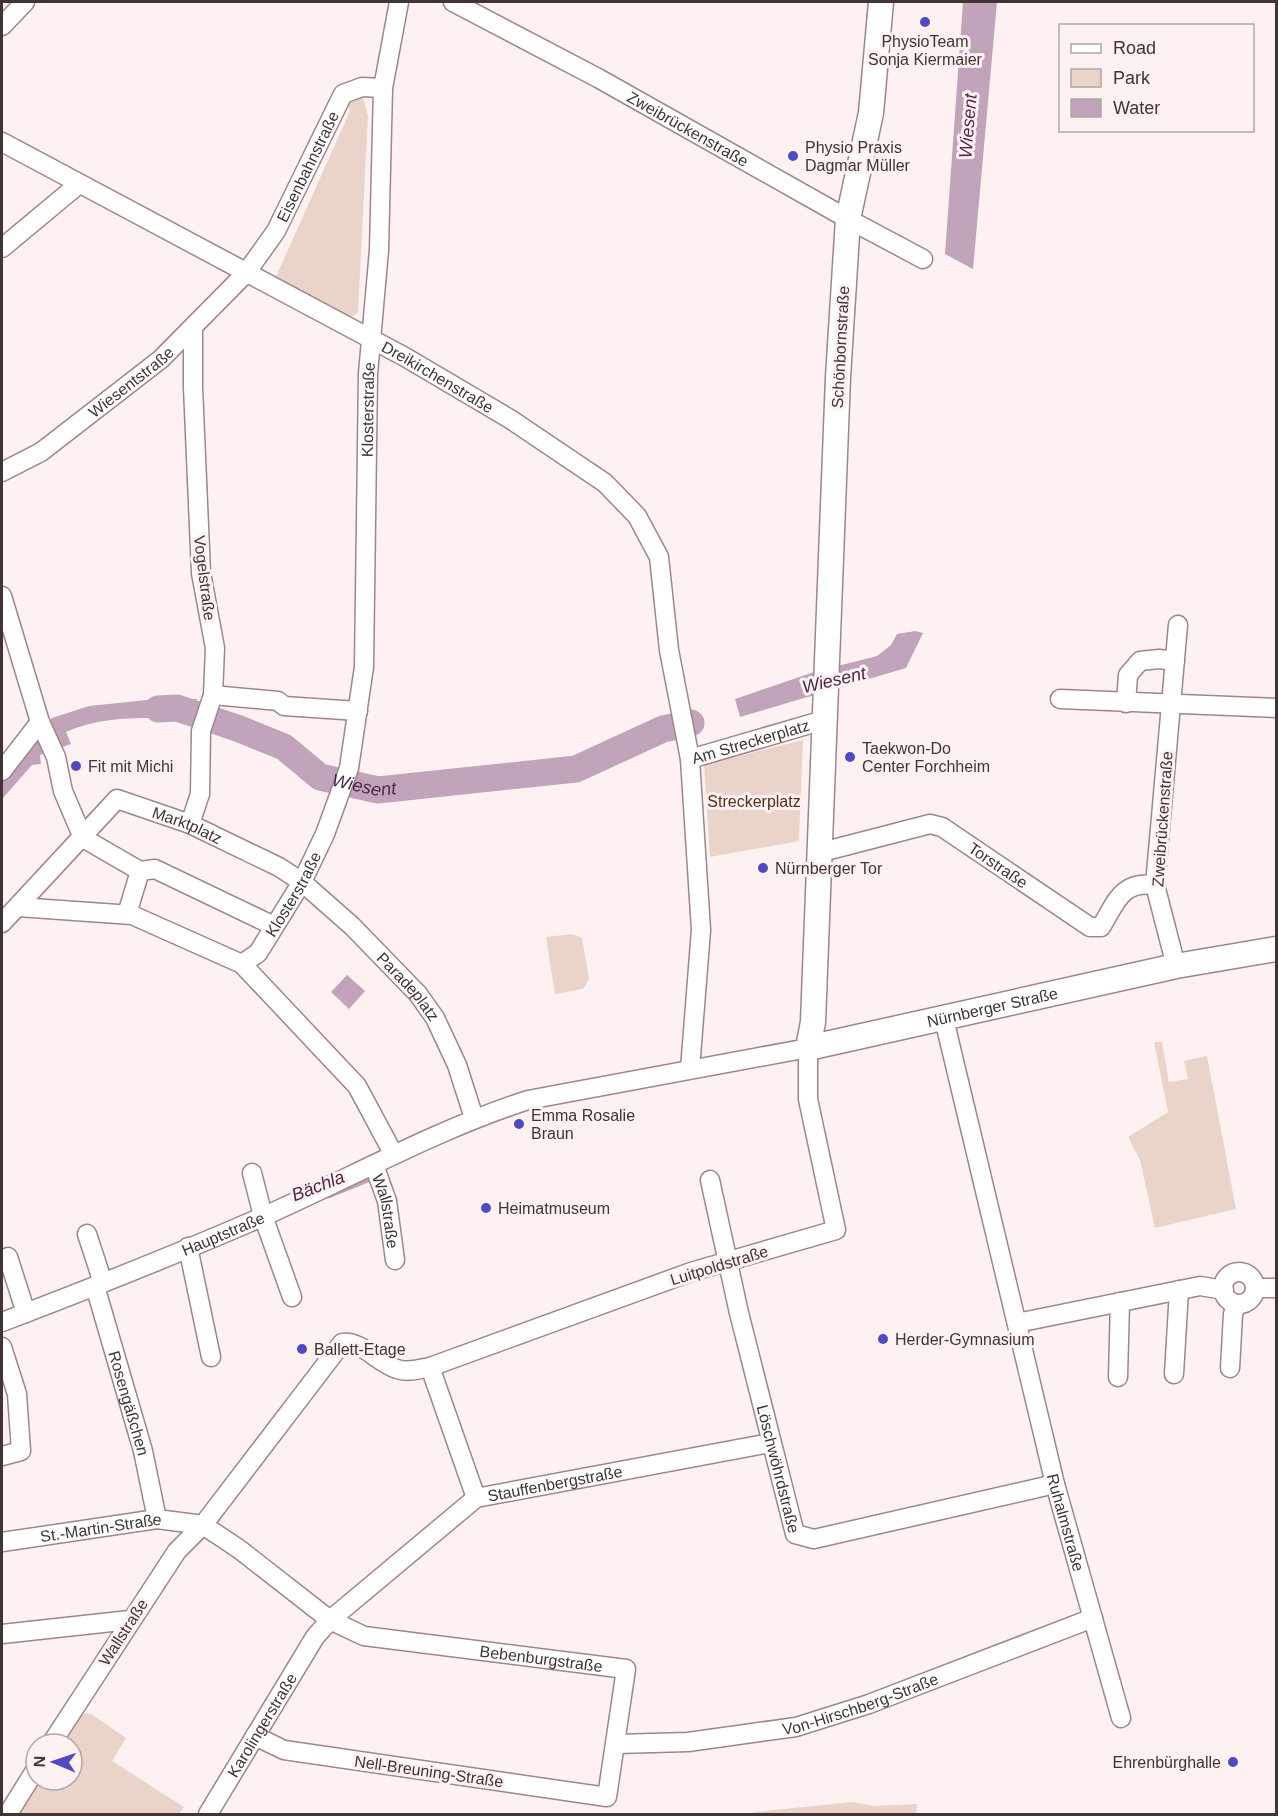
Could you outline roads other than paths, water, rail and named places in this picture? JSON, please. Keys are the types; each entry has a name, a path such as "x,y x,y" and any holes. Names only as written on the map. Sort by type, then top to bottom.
{"street":[{"path":"2,26 22,2"},
{"name":"Klosterstraße","path":"242,964 258,953 302,882 349,768 364,667 370,338 379,264 383,88 389,45 399,2"},
{"name":"Zweibrückenstraße","path":"453,2 647,105 922,259"},
{"name":"Schönbornstraße","path":"826,695 838,377 848,219 871,113 881,2"},
{"name":"Eisenbahnstraße","path":"246,273 276,231 343,94 362,87 383,88"},
{"name":"Dreikirchenstraße","path":"2,142 370,338 523,428 605,483 638,516 658,557 677,701 690,759"},
{"path":"2,248 79,184"},
{"name":"Wiesentstraße","path":"2,472 41,452 161,359 246,273"},
{"name":"Vogelstraße","path":"190,824 200,794 201,731 213,695 215,648 201,573 193,328"},
{"path":"2,596 40,722 56,757 78,842 140,871 155,869 274,926"},
{"name":"Zweibrückenstraße","path":"1176,966 1155,885 1178,625"},
{"path":"1126,703 1128,675 1140,661 1159,659 1175,661"},
{"path":"213,695 278,701 284,706 358,711"},
{"name":"Am Streckerplatz","path":"818,853 826,695"},
{"path":"1060,699 1276,708"},
{"name":"Am Streckerplatz","path":"690,1069 701,930 690,759 824,720"},
{"path":"2,771 40,722"},
{"name":"Marktplatz","path":"2,923 117,799 190,824 279,867 302,882"},
{"name":"Torstraße","path":"818,853 930,824 942,827 1090,927 1101,927 1125,889 1140,884 1155,885"},
{"path":"808,1048 813,1022 818,853"},
{"path":"126,914 140,871"},
{"name":"Paradeplatz","path":"302,882 381,954 430,1010 456,1065 474,1118"},
{"path":"18,907 126,914 242,964 357,1086 394,1155"},
{"name":"Nürnberger Straße","path":"474,1118 528,1100 808,1048 1176,966 1276,949"},
{"name":"Ruhalmstraße","path":"944,1019 1055,1484 1121,1718"},
{"name":"Luitpoldstraße","path":"353,1343 397,1370 409,1371 430,1367 728,1260 836,1230 808,1099 808,1048"},
{"name":"Hauptstraße","path":"2,1322 99,1285 263,1216 474,1118"},
{"name":"Wallstraße","path":"374,1165 387,1201 395,1260"},
{"path":"252,1173 263,1216 292,1297"},
{"name":"Löschwöhrdstraße","path":"710,1180 770,1443 795,1534 814,1539 1055,1484"},
{"name":"Rosengäßchen","path":"87,1234 143,1451 157,1519"},
{"path":"189,1247 212,1357"},
{"path":"8,1257 26,1313"},
{"path":"1237,1304 1228,1299 1224,1290 1228,1277 1237,1273 1247,1274 1255,1288"},
{"path":"1017,1323 1200,1286 1224,1290"},
{"path":"1255,1288 1276,1288"},
{"path":"1230,1368 1233,1314 1237,1304 1251,1298 1255,1288"},
{"path":"1174,1374 1179,1290"},
{"path":"1118,1377 1120,1302"},
{"name":"Wallstraße","path":"59,1732 177,1551 203,1525 338,1346 345,1342 353,1343"},
{"path":"2,1347 18,1394 21,1451 2,1456"},
{"path":"430,1367 476,1498"},
{"name":"Stauffenbergstraße","path":"315,1637 330,1620 476,1498 770,1443"},
{"name":"St.-Martin-Straße","path":"2,1542 157,1519 203,1525"},
{"path":"203,1525 239,1549 330,1620"},
{"name":"Von-Hirschberg-Straße","path":"616,1744 688,1742 796,1727 869,1704 1093,1618"},
{"path":"2,1634 130,1620"},
{"name":"Bebenburgstraße","path":"330,1620 364,1636 626,1669 607,1797"},
{"name":"Karolingerstraße","path":"208,1815 315,1637"},
{"name":"Nell-Breuning-Straße","path":"255,1736 284,1750 607,1797"},
{"path":"8,1815 24,1789"}],"water":[{"path":"963,2 997,2 973,269 945,254"},
{"path":"915,631 923,633 906,668 740,717 735,699 814,672 877,656 891,645 897,634"},
{"path":"157,699 197,699 191,724 177,722 175,718 120,719 93,723 66,732 71,744 40,755 41,764 32,765 2,799 2,776 33,735 52,718 89,706"},
{"path":"347,975 365,991 349,1009 331,992"}],"waterway":[{"name":"Wiesent","path":"158,709 177,708 237,728 284,747 320,777 378,790 576,769 663,729 691,723"},
{"name":"Bächla","path":"329,1196 371,1179"}],"place":[{"name":"PhysioTeam Sonja Kiermaier","path":"925,22"},
{"name":"Physio Praxis Dagmar Müller","path":"793,156"},
{"name":"Taekwon-Do Center Forchheim","path":"850,757"},
{"name":"Fit mit Michi","path":"76,766"},
{"name":"Nürnberger Tor","path":"763,868"},
{"name":"Emma Rosalie Braun","path":"519,1124"},
{"name":"Heimatmuseum","path":"486,1208"},
{"name":"Herder-Gymnasium","path":"883,1339"},
{"name":"Ballett-Etage","path":"302,1349"},
{"name":"Ehrenbürghalle","path":"1233,1762"}],"park label":[{"name":"Streckerplatz","path":"754,801"}]}
